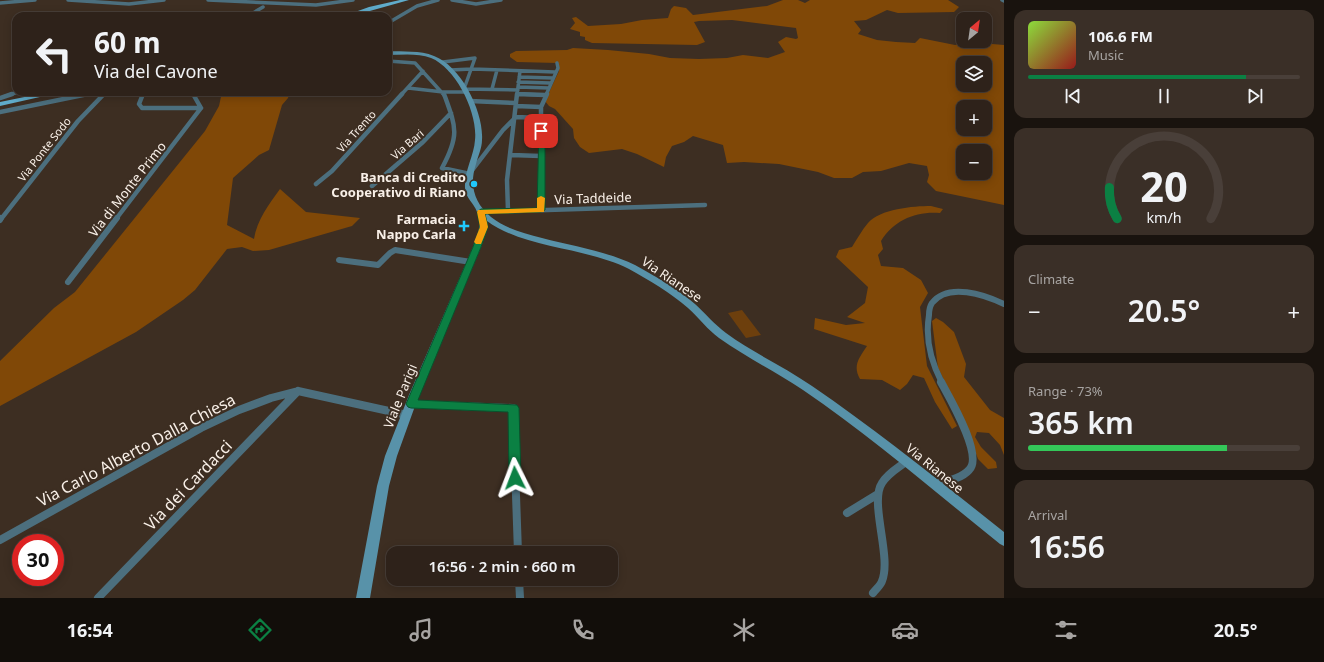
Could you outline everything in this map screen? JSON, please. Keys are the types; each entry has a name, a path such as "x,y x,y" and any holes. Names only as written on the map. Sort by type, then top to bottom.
{"main road":[{"path":"358,12 407,0"},
{"name":"Via Rianese","path":"392,53 430,56 443,62 464,90 470,101 478,123 479,134 477,153 468,182 470,190 481,212 494,223 507,230 627,265 648,277 686,302 722,335 817,394 864,428 1004,540"},
{"path":"0,104 39,96"},
{"name":"Viale Parigi","path":"363,598 383,486 391,456 484,227 481,212"}],"street":[{"path":"0,3 35,0"},
{"path":"68,0 129,4 164,0"},
{"path":"208,0 316,5 353,0"},
{"path":"228,2 244,0"},
{"path":"392,21 417,6 438,0"},
{"path":"452,0 479,4 492,3 501,0"},
{"path":"255,12 263,7"},
{"path":"406,13 406,16 408,17"},
{"path":"399,61 405,54"},
{"path":"443,62 475,58 464,90"},
{"path":"392,61 414,62 443,92 451,113 455,131 450,155 442,168 470,174 504,127 516,117 541,118"},
{"path":"541,210 541,107 558,68 557,64"},
{"path":"450,70 472,69 555,72"},
{"path":"492,89 497,70"},
{"name":"Via Trento","path":"316,184 332,171 424,71"},
{"path":"508,211 507,180 516,117 520,71"},
{"path":"519,77 553,78"},
{"path":"518,82 550,85"},
{"path":"518,90 550,85"},
{"path":"408,88 443,92 492,89 518,90 546,95"},
{"path":"0,98 12,94"},
{"path":"0,112 78,96"},
{"name":"Via Ponte Sodo","path":"0,220 78,121 102,96"},
{"path":"142,96 139,104 142,108 201,108 200,103 195,96"},
{"path":"470,101 541,107"},
{"name":"Via di Monte Primo","path":"68,282 198,115 201,108"},
{"name":"Via Bari","path":"372,186 435,132 451,113"},
{"path":"510,155 541,156"},
{"name":"Via Taddeide","path":"481,212 705,205"},
{"path":"339,260 378,265 384,261 390,252 395,250 471,262"},
{"path":"935,484 967,473 972,467 973,460 966,432 936,372 932,360 927,324 931,304 940,297 964,293 985,296 1004,304"},
{"name":"Via Carlo Alberto Dalla Chiesa","path":"0,540 151,454 216,420 253,404 298,392 407,415"},
{"name":"Via dei Cardacci","path":"98,598 298,392"},
{"path":"411,404 513,408 518,546"},
{"path":"873,593 882,582 885,570 878,494 881,484 887,476 907,461"},
{"path":"847,513 878,494"},
{"path":"519,586 520,598"}],"shaded area":[{"path":"783,0 798,0 805,3 810,0 948,0 959,7 954,12 898,13 887,10 866,20 854,21 861,30 858,34 877,40 915,43 920,38 956,45 956,48 992,48 992,44 1004,45 1004,205 936,191 927,182 929,175 927,166 909,163 881,171 863,172 852,178 834,178 818,172 779,164 744,162 727,163 723,145 693,136 684,142 672,146 666,157 664,167 637,154 622,149 589,153 580,147 574,138 573,129 555,109 549,106 545,101 559,71 558,63 517,62 510,57 510,54 516,51 567,50 573,48 649,54 670,58 727,58 743,55 768,58 785,52 778,42 786,37 798,38 796,28 732,20 694,22 705,42 697,45 592,43 585,40 585,37 580,36 580,32 570,29 575,23 572,18 576,17 588,26 621,24 642,20 668,18 671,9 674,6 686,8 693,15 767,6"},
{"path":"221,96 289,96 282,105 269,150 259,155 233,178 227,225 254,239 261,219 280,189 306,212 360,218 352,226 269,250 253,251 242,247 227,249 195,290 183,300 136,332 0,406 0,361 54,308 75,292 205,131 219,106"},
{"path":"931,206 943,209 940,213 914,215 899,222 892,227 881,241 883,249 878,255 881,266 903,268 921,280 928,293 920,307 927,366 957,426 952,429 935,402 924,378 913,375 907,384 900,390 882,380 860,379 857,365 867,346 814,329 815,318 846,325 865,323 847,317 865,303 868,287 836,257 839,250 852,247 868,223 880,214 897,209"},
{"path":"742,310 761,335 746,338 728,313"},
{"path":"936,318 954,332 966,364 964,377 990,410 1004,418 1004,455 1000,445 989,433 977,432 975,437 981,447 996,462 997,468 988,469 978,459 963,418 938,368 932,321"}],"slow traffic":[{"path":"479,242 484,227 481,212 541,210 541,198"}],"place":[{"name":"Banca di Credito Cooperativo di Riano","path":"474,184"},
{"name":"Farmacia Nappo Carla","path":"464,226"}],"route":[{"path":"515,478 513,408 411,404 477,247 484,227 481,212 541,210 541,131"}]}
